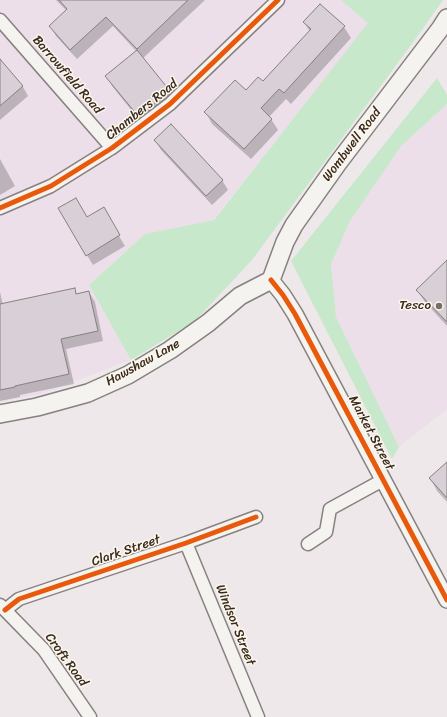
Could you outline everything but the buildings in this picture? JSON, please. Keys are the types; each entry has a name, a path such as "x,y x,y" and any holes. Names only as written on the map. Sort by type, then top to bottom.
{"main road":[{"name":"Wombwell Road","path":"271,280 285,242 294,225 338,163 447,18"},
{"name":"Hawshaw Lane","path":"0,414 37,407 88,393 128,374 176,346 208,323 240,296 271,280"}],"street":[{"name":"Chambers Road","path":"0,208 51,186 112,148 170,104 278,0"},
{"name":"Barrowfield Road","path":"0,20 112,148"},
{"name":"Market Street","path":"271,280 283,294 295,314 447,600"},
{"path":"308,544 326,532 330,510 383,480"},
{"name":"Clark Street","path":"3,607 19,599 186,543 256,517"},
{"name":"Windsor Street","path":"186,543 258,717"},
{"name":"Croft Road","path":"3,607 44,650 90,717"}],"shaded area":[{"path":"0,0 341,0 369,23 213,220 145,234 89,285 131,360 41,394 0,402"},
{"path":"447,104 447,409 399,447 336,317 331,264 350,221 401,146"}],"green space":[{"path":"341,0 443,0 252,260 195,321 131,360 89,285 145,234 214,220 368,23"},
{"path":"437,78 447,95 447,104 401,146 350,221 331,264 336,317 399,447 392,459 291,261"}],"cycle path":[{"path":"0,208 51,186 112,148 170,104 278,0"},
{"path":"271,280 295,314 447,600"},
{"path":"5,610 19,599 186,543 256,517"}],"place":[{"name":"Tesco","path":"439,306"}]}
